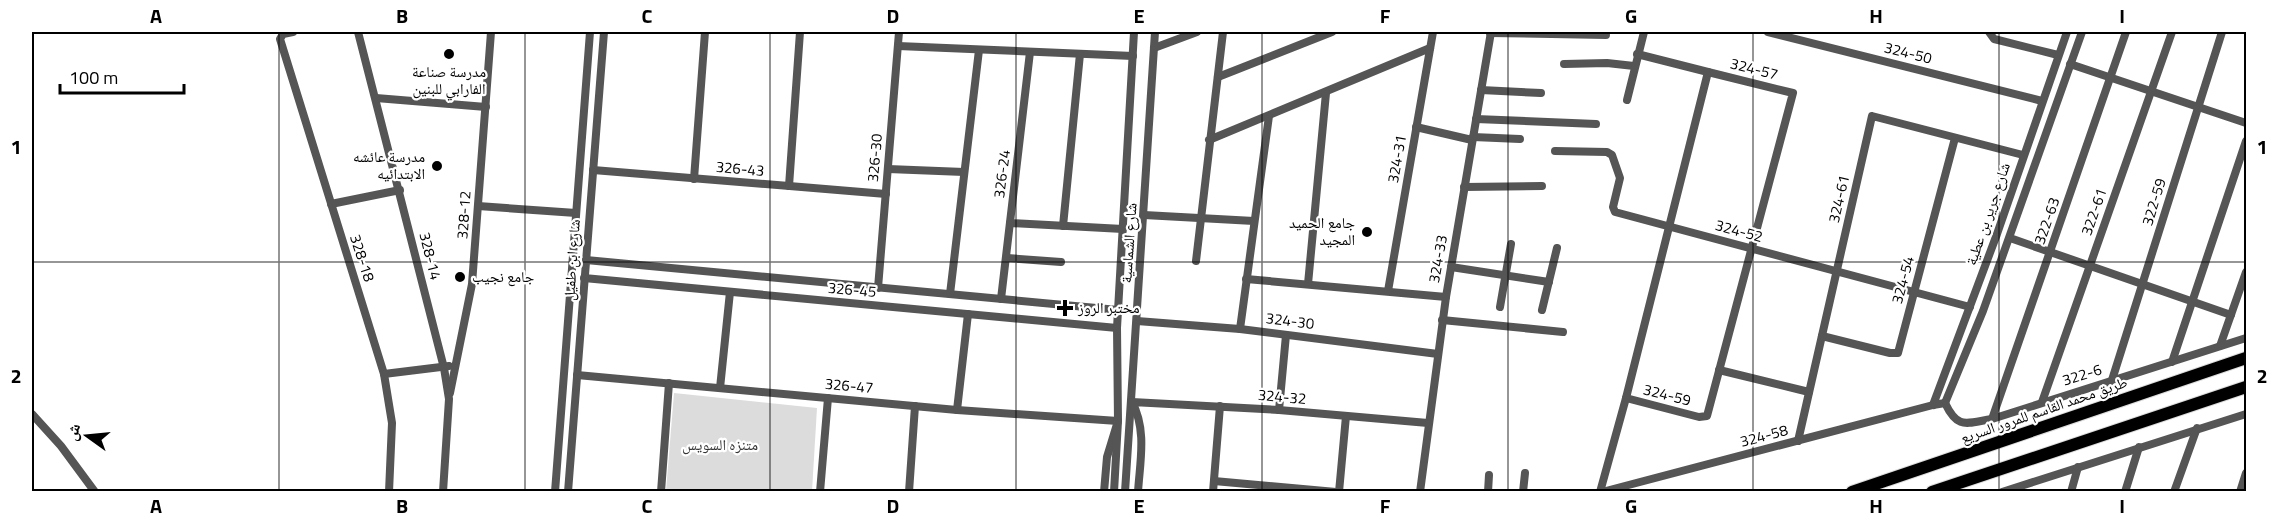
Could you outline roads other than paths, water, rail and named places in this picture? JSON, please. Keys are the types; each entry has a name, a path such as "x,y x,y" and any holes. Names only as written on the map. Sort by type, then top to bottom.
{"highway":[{"name":"طريق محمد القاسم للمرور السريع","path":"1852,492 2247,358"},
{"path":"1932,492 2247,387"}],"street":[{"name":"328-18","path":"293,32 281,36 384,374 392,423 389,492"},
{"name":"328-14","path":"358,32 444,368 449,399 443,492"},
{"name":"328-12","path":"449,399 472,284 491,32"},
{"name":"شارع ابن طفيل","path":"555,492 590,32"},
{"name":"شارع ابن طفيل","path":"568,492 603,32"},
{"path":"694,178 705,32"},
{"path":"789,186 800,32"},
{"name":"326-30","path":"878,288 899,32"},
{"name":"شارع الشماسية","path":"1114,492 1118,421 1117,328 1134,32"},
{"name":"شارع الشماسية","path":"1125,492 1155,32"},
{"path":"1154,48 1197,32"},
{"path":"1196,261 1223,32"},
{"path":"1218,77 1332,32"},
{"name":"324-31","path":"1388,291 1433,32"},
{"path":"1491,32 1606,35"},
{"name":"324-33","path":"1420,492 1446,297 1491,32"},
{"path":"1627,100 1644,32"},
{"name":"324-50","path":"1767,32 2042,101"},
{"path":"1989,32 1994,39 2058,55"},
{"name":"شارع جرير بن عطية","path":"1934,405 2067,32"},
{"name":"شارع جرير بن عطية","path":"1946,403 2010,238 2082,32"},
{"name":"322-63","path":"1992,419 2127,32"},
{"name":"322-61","path":"2042,402 2172,32"},
{"name":"322-59","path":"2112,380 2222,32"},
{"path":"898,46 1133,56"},
{"path":"1209,140 1430,48"},
{"path":"950,294 978,50"},
{"name":"326-24","path":"1002,299 1030,52"},
{"path":"1063,226 1080,54"},
{"path":"1637,54 1708,72"},
{"path":"1564,64 1607,63 1634,66"},
{"path":"2070,64 2247,123"},
{"name":"324-57","path":"1669,227 1708,72 1793,93 1751,249"},
{"path":"1481,90 1541,93"},
{"path":"1308,284 1326,93"},
{"path":"376,98 486,107"},
{"path":"1240,329 1269,116"},
{"name":"324-61","path":"1798,441 1872,116 2023,155"},
{"path":"1476,120 1596,124"},
{"path":"1416,128 1473,138 1520,139"},
{"name":"324-54","path":"1822,336 1898,353 1955,138"},
{"path":"2172,362 2247,141"},
{"name":"324-52","path":"1555,151 1612,154 1620,178 1613,207 1615,212 1970,306"},
{"path":"888,169 964,172"},
{"name":"326-43","path":"593,170 886,194"},
{"path":"1464,187 1542,186"},
{"path":"331,204 399,190"},
{"path":"478,206 576,213"},
{"path":"2006,206 2019,208"},
{"path":"1144,215 1254,222"},
{"path":"1010,223 1123,229"},
{"name":"324-59","path":"1669,227 1626,399 1699,417 1707,416 1751,249"},
{"path":"2010,238 2231,315"},
{"path":"1500,307 1511,244"},
{"path":"1542,310 1557,248"},
{"path":"1007,258 1061,262"},
{"name":"326-45","path":"586,260 1118,310"},
{"path":"600,279 597,270 602,261"},
{"path":"1451,267 1549,282"},
{"path":"2220,346 2247,272"},
{"name":"326-45","path":"584,278 1117,328"},
{"path":"1246,279 1446,297"},
{"path":"720,388 730,292"},
{"path":"2236,300 2247,298"},
{"path":"957,410 968,314"},
{"path":"1443,320 1563,332"},
{"name":"324-30","path":"1137,321 1286,334 1438,354"},
{"path":"1279,410 1286,334"},
{"name":"322-6","path":"1946,403 1953,418 1958,421 1968,423 1992,419 2247,338"},
{"path":"384,374 444,368 455,364"},
{"path":"1719,370 1809,392"},
{"name":"326-47","path":"577,375 957,410 1118,421"},
{"path":"661,492 669,383"},
{"path":"820,492 828,398"},
{"path":"1601,492 1626,399"},
{"path":"1132,402 1139,417 1142,434 1138,492"},
{"name":"324-32","path":"1132,402 1279,410 1428,423"},
{"path":"1934,405 1946,403"},
{"name":"324-58","path":"1601,492 1934,405"},
{"path":"909,492 915,406"},
{"path":"1213,492 1220,406"},
{"path":"32,414 35,425 61,446 95,492"},
{"path":"2002,492 2197,428 2247,414"},
{"path":"1214,481 1276,489 1338,492 1346,416"},
{"path":"1104,492 1107,457 1118,421"},
{"path":"2174,492 2197,428"},
{"path":"2125,492 2139,447"},
{"path":"2071,492 2078,467"},
{"path":"1523,492 1525,473"},
{"path":"2240,492 2247,473"},
{"path":"1488,492 1489,475"}],"place":[{"name":"مدرسة صناعة الفارابي للبنين","path":"449,54"},
{"name":"مدرسة عائشه الابتدائيه","path":"437,166"},
{"name":"جامع الحميد المجيد","path":"1367,232"},
{"name":"جامع نجيب","path":"460,277"},
{"name":"مختبر الروز","path":"1065,308"}],"park label":[{"name":"متنزه السويس","path":"720,445"}]}
